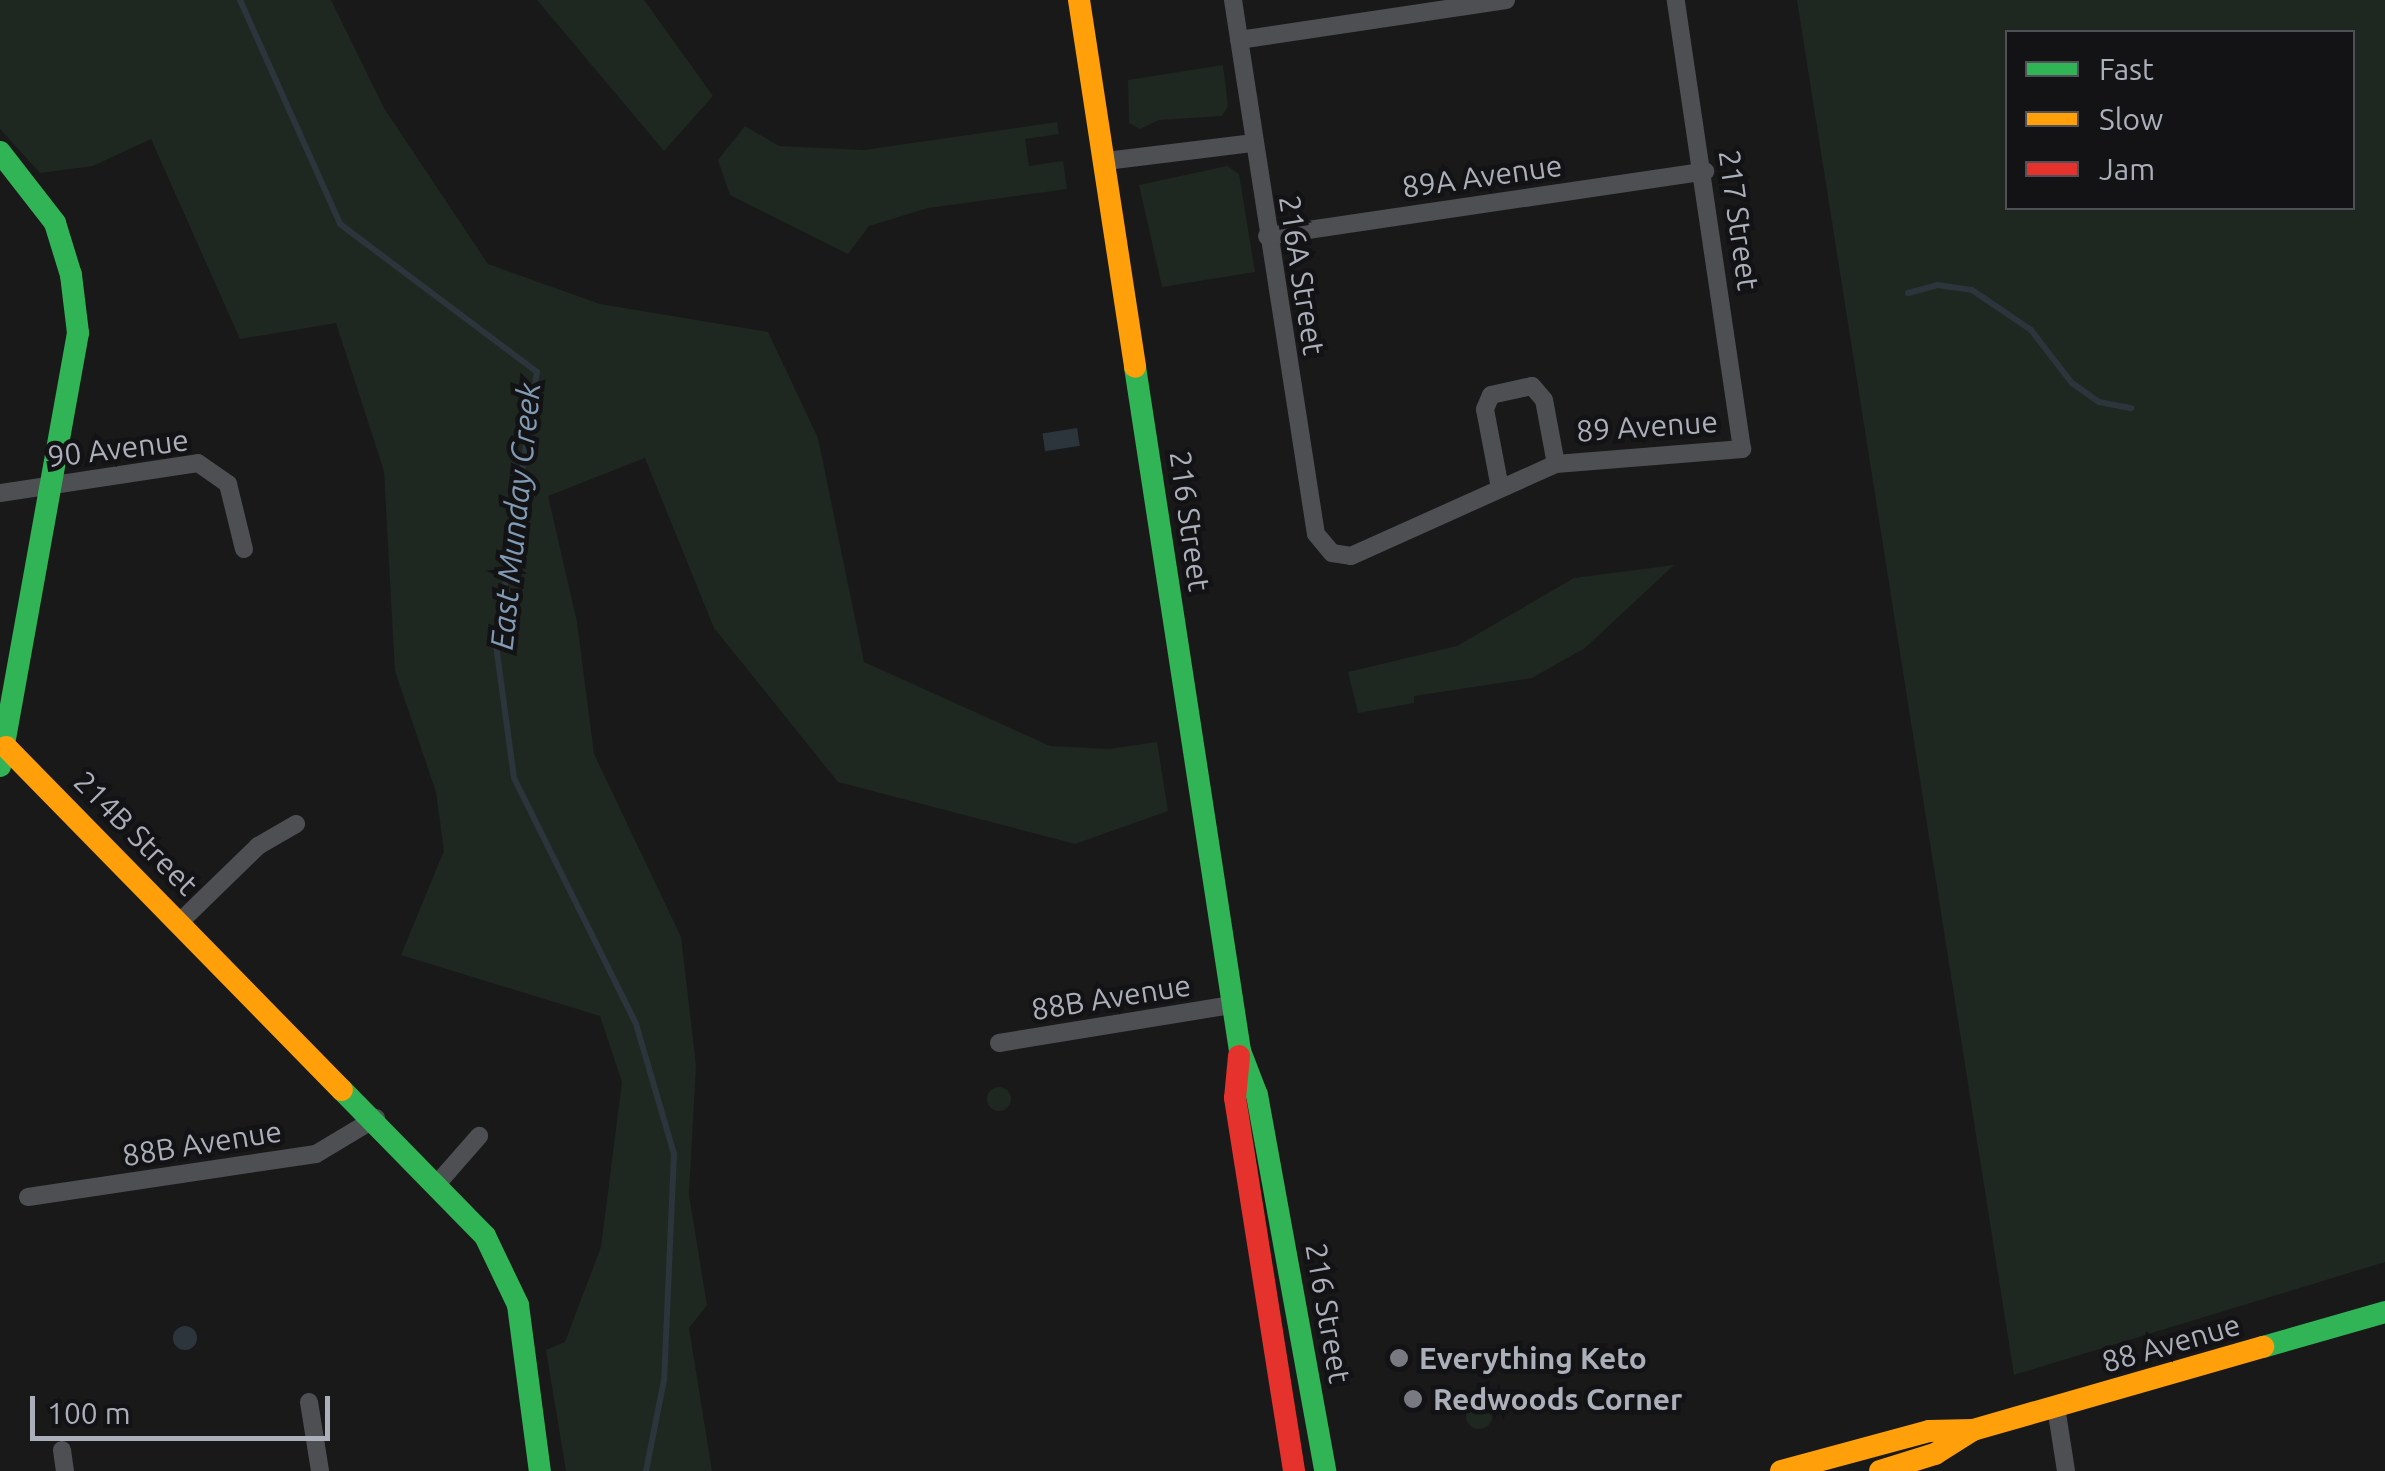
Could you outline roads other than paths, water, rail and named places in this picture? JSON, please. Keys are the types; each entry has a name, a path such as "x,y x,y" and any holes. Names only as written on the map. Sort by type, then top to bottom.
{"main road":[{"name":"216 Street","path":"1079,0 1232,1005 1240,1051 1257,1095 1325,1471"},
{"name":"214B Street","path":"0,152 54,223 71,275 78,333 3,756 182,920 376,1118 484,1236 518,1306 540,1471"},
{"name":"216 Street","path":"1240,1051 1235,1098 1294,1471"},
{"name":"88 Avenue","path":"1781,1471 1929,1430 1973,1430 2385,1312"},
{"name":"88 Avenue","path":"1880,1471 1936,1454 1973,1430"}],"street":[{"name":"216A Street","path":"1233,0 1252,143 1316,534 1332,553"},
{"path":"1239,40 1506,0"},
{"name":"217 Street","path":"1676,0 1705,171 1742,449"},
{"path":"1106,162 1252,143"},
{"name":"89A Avenue","path":"1267,236 1705,171"},
{"name":"89 Avenue","path":"1500,488 1486,409 1491,394 1532,386 1544,400 1556,464"},
{"name":"89 Avenue","path":"1332,553 1351,556 1556,464 1742,449"},
{"name":"90 Avenue","path":"0,492 173,464 210,466 234,496 244,549"},
{"path":"182,920 258,846 296,824"},
{"name":"88B Avenue","path":"999,1043 1232,1005"},
{"name":"88B Avenue","path":"28,1198 316,1154 376,1118"},
{"path":"437,1184 479,1136"},
{"path":"308,1402 320,1471"},
{"path":"2056,1407 2066,1471"},
{"path":"62,1450 66,1471"}],"waterway":[{"name":"East Munday Creek","path":"240,0 340,224 537,372 496,645 514,778 636,1024 674,1154 664,1380 646,1471"},
{"path":"1908,293 1937,285 1972,290 2031,330 2072,383 2099,402 2131,408"}],"place":[{"name":"Everything Keto","path":"1399,1358"},
{"name":"Redwoods Corner","path":"1413,1399"}]}
